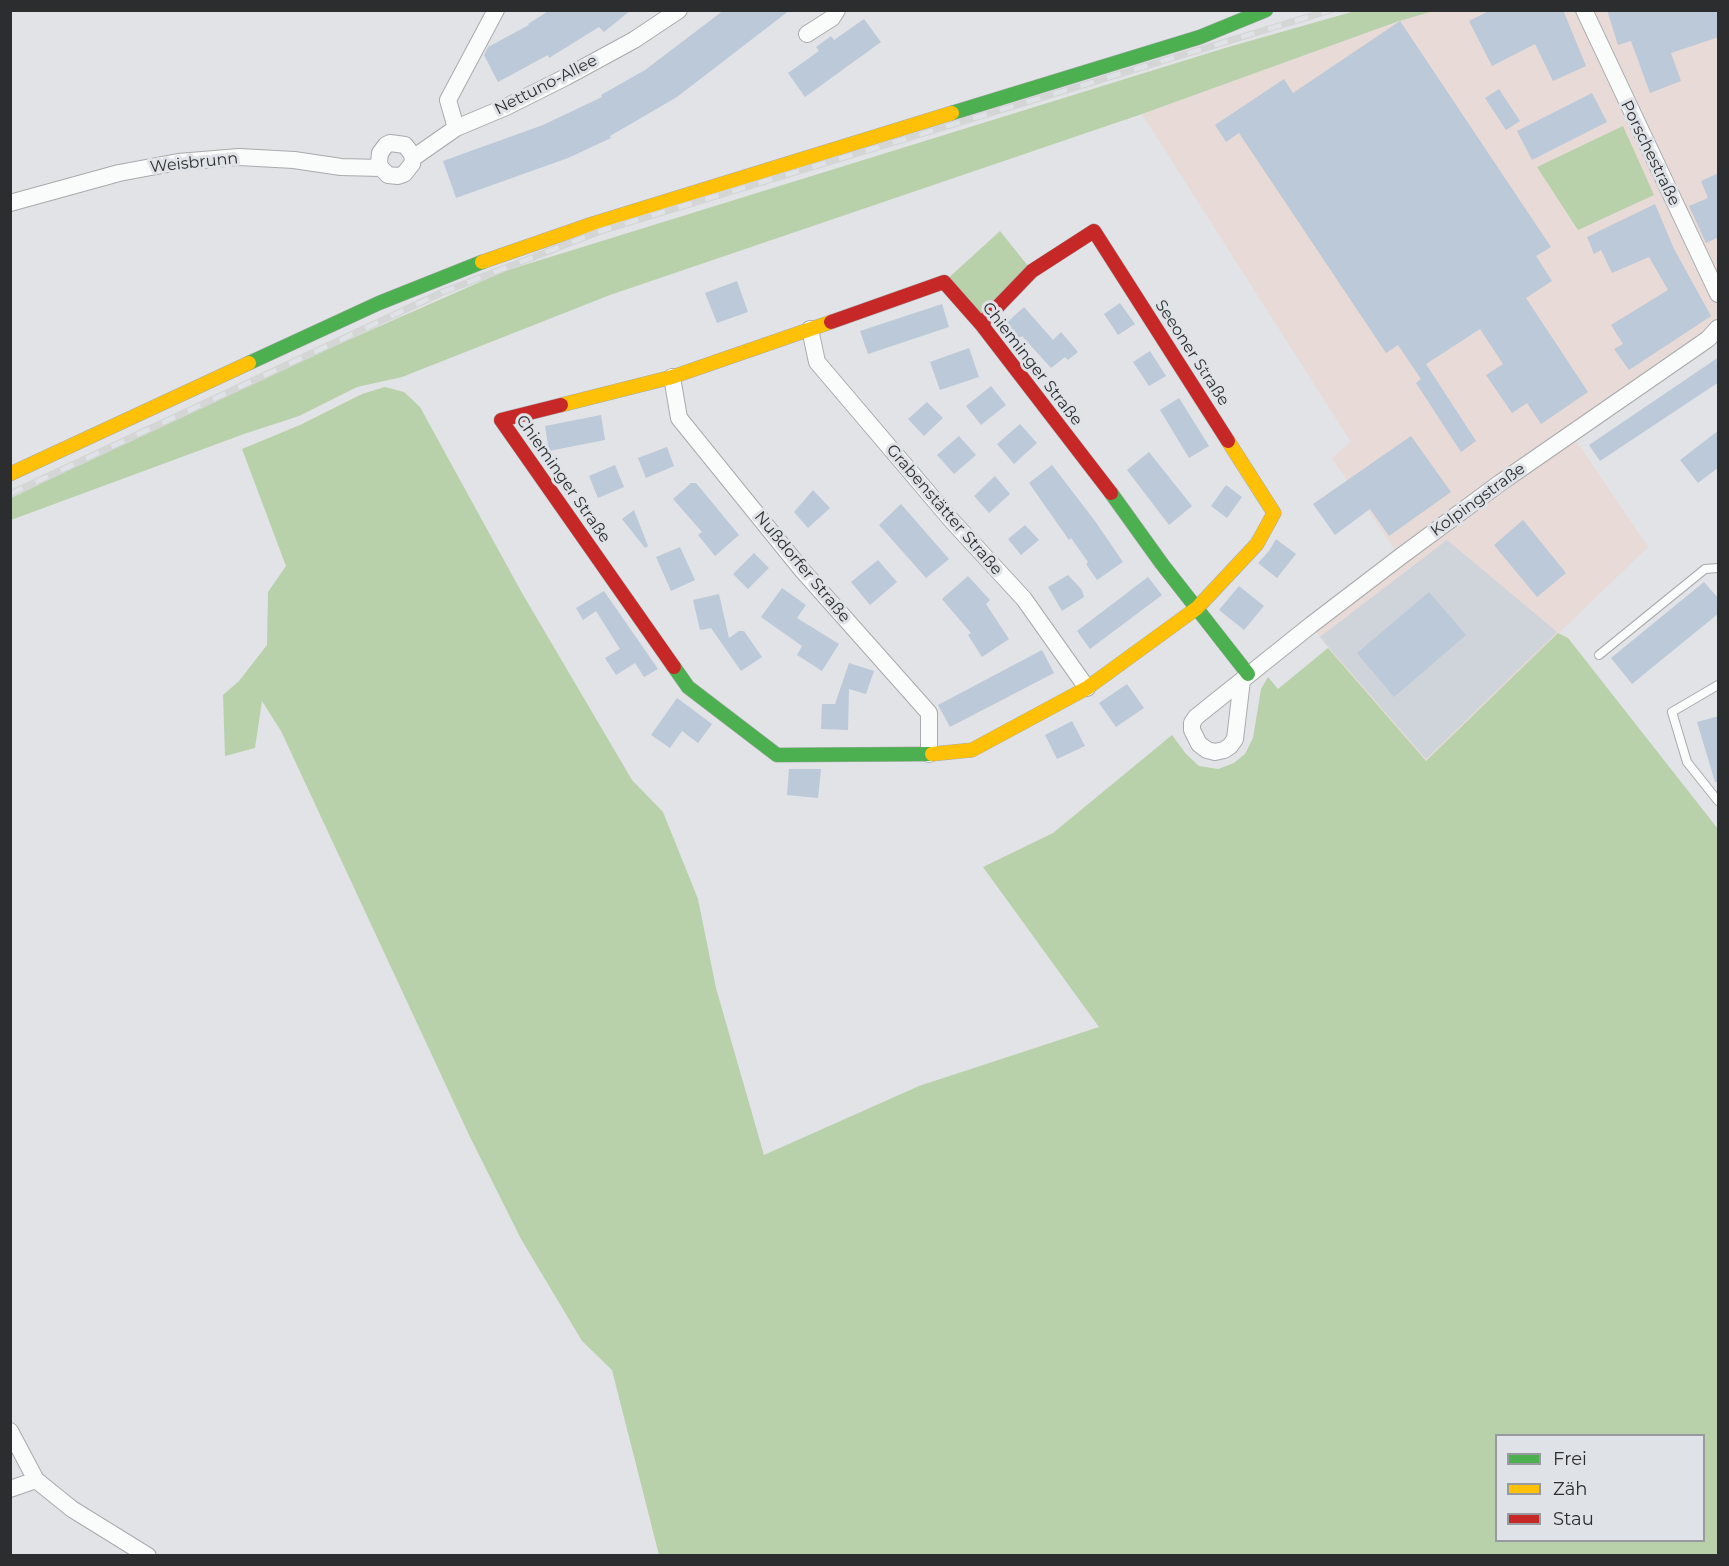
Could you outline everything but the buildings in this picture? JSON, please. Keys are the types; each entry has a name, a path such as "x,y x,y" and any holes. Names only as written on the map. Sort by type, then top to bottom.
{"street":[{"path":"456,128 448,100 496,10"},
{"name":"Nettuno-Allee","path":"381,168 393,176 404,174 409,170 412,158 456,128 506,107 566,77 634,40 679,10"},
{"path":"807,34 832,18 837,10"},
{"path":"10,474 379,303 503,254 597,222 1200,37 1266,10"},
{"name":"Porschestraße","path":"1584,10 1719,294"},
{"path":"381,168 380,153 390,143 405,145 412,158"},
{"name":"Weisbrunn","path":"10,203 119,173 178,162 239,157 294,160 341,167 381,168"},
{"name":"Seeoner Straße","path":"981,324 1032,271 1094,231 1274,513 1257,544 1197,608"},
{"name":"Chieminger Straße","path":"1197,608 1087,688 972,750 929,754 777,755 688,687 501,420 672,377 944,282 981,324 1134,523 1162,564 1197,608 1245,677"},
{"name":"Kolpingstraße","path":"1245,677 1456,515 1708,339 1719,328"},
{"name":"Grabenstätter Straße","path":"810,330 817,362 953,522 1024,600 1087,688"},
{"name":"Nußdorfer Straße","path":"672,377 679,418 802,570 929,713 929,754"},
{"path":"10,1431 36,1480 72,1509 148,1556"},
{"path":"10,1489 36,1480"}],"lane":[{"path":"1599,655 1705,569 1719,568"},
{"path":"1719,685 1672,712 1687,762 1719,801"}],"shaded area":[{"path":"1434,11 1718,11 1718,330 1573,436 1648,547 1426,761 1328,648 1311,625 1400,557 1332,458 1351,442 1142,114 1399,21"},
{"path":"1447,540 1557,632 1426,759 1320,637"}],"green space":[{"path":"1355,11 1434,11 1399,21 1142,114 610,295 402,377 357,387 299,416 11,520 11,498 244,386 505,271 1225,48"},
{"path":"1623,126 1654,195 1578,230 1537,167"},
{"path":"1000,231 1032,271 981,324 944,282"},
{"path":"385,387 404,392 420,407 522,593 632,780 663,812 698,899 716,988 764,1155 919,1086 1099,1027 983,867 1053,833 1172,735 1186,754 1199,766 1218,769 1234,763 1245,754 1253,738 1261,689 1268,677 1278,689 1328,648 1426,761 1558,633 1568,638 1718,829 1718,1555 659,1555 612,1370 582,1341 521,1239 470,1137 281,731 262,701 255,748 225,756 223,695 239,681 267,645 268,592 286,566 242,449 300,425 362,394"}],"railway":[{"path":"10,494 443,292 601,231 1331,10"}],"traffic: fast":[{"path":"952,113 1200,37 1266,10"},
{"path":"249,363 379,303 482,262"},
{"path":"1111,493 1162,564 1248,674"},
{"path":"674,667 688,687 777,755 932,754"}],"traffic: slow":[{"path":"482,262 586,226 952,113"},
{"path":"561,405 672,377 831,322"},
{"path":"10,474 249,363"},
{"path":"932,754 972,750 1087,688 1197,608 1257,544 1274,513 1228,441"}],"traffic: jam":[{"path":"981,324 1032,271 1094,231 1228,441"},
{"path":"831,322 944,282 981,324 1111,493"},
{"path":"561,405 501,420 674,667"}]}
